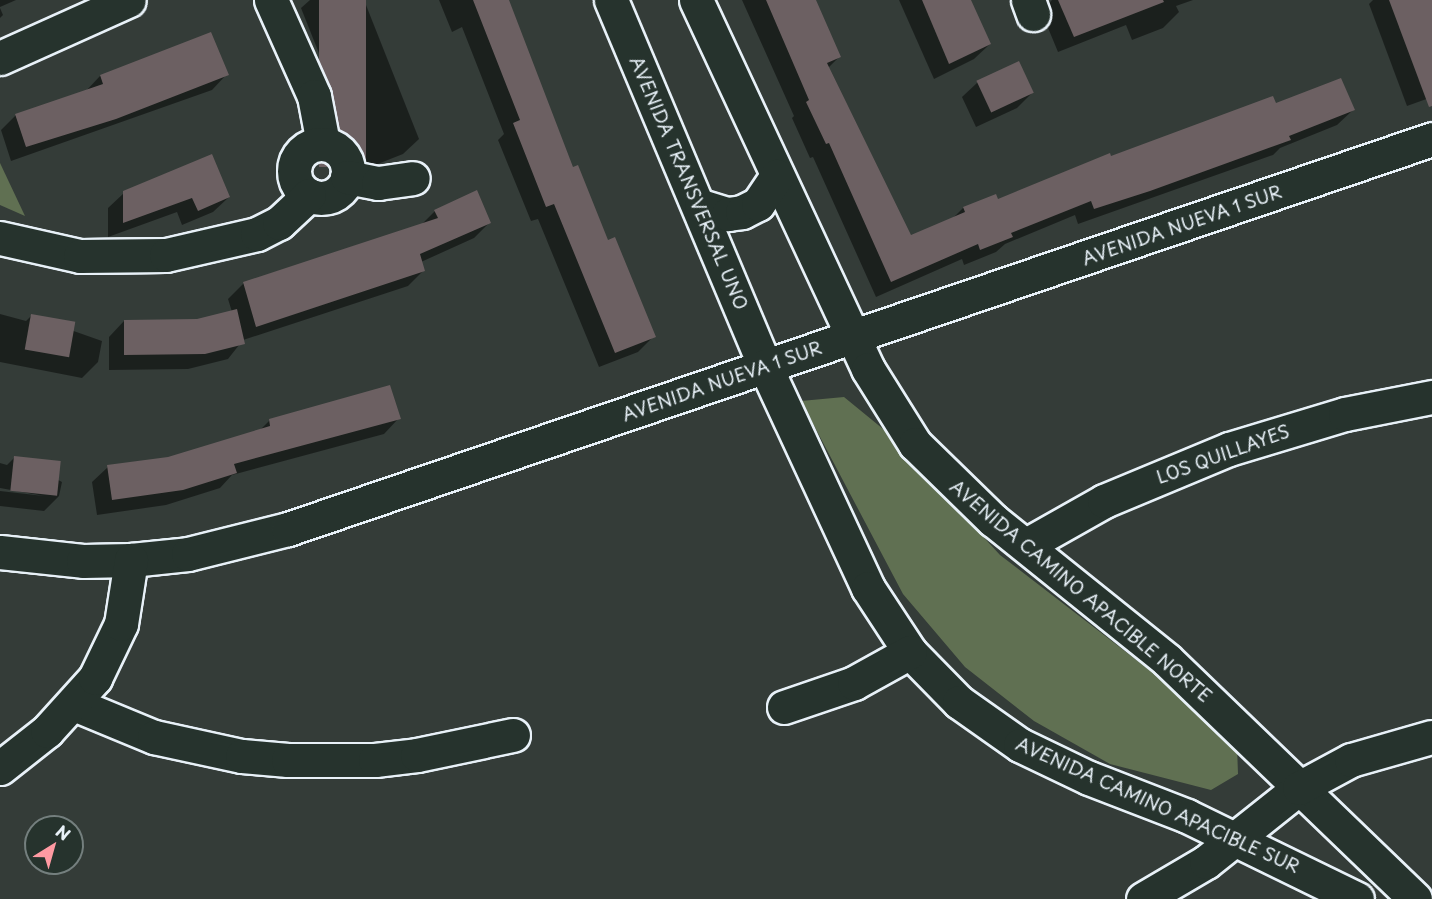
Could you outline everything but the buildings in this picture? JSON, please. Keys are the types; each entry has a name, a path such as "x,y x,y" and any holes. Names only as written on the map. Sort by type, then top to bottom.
{"street":[{"path":"0,58 129,0"},
{"path":"271,0 314,96 323,143"},
{"name":"AVENIDA TRANSVERSAL UNO","path":"611,0 700,206 765,366"},
{"path":"696,0 854,337"},
{"name":"AVENIDA NUEVA 1 SUR","path":"0,552 83,561 131,560 188,554 288,530 1432,139"},
{"path":"309,195 296,181 294,162 306,148 323,143 340,151 347,177"},
{"path":"700,206 728,214 742,212 758,204 777,176"},
{"path":"347,177 378,183 413,178"},
{"path":"0,238 80,256 166,255 257,234 279,223 309,195 332,195 347,177"},
{"name":"AVENIDA CAMINO APACIBLE NORTE","path":"854,337 890,410 915,444 962,493 1167,660 1415,899"},
{"name":"AVENIDA CAMINO APACIBLE SUR","path":"765,366 868,588 910,652 959,702 1020,745 1236,840 1357,899"},
{"name":"LOS QUILLAYES","path":"1026,545 1104,501 1229,449 1345,414 1432,397"},
{"path":"0,768 47,731 74,704 111,649 127,597 131,560"},
{"path":"784,707 855,682 910,652"},
{"path":"74,704 154,737 242,756 288,760 375,760 417,755 513,735"},
{"path":"1143,899 1184,877 1236,840 1299,788 1351,760 1432,737"}],"green space":[{"path":"0,163 25,216 0,205"},
{"path":"844,397 888,433 1000,555 1152,672 1237,746 1238,774 1211,790 1110,764 1034,721 965,667 903,594 801,401"}]}
